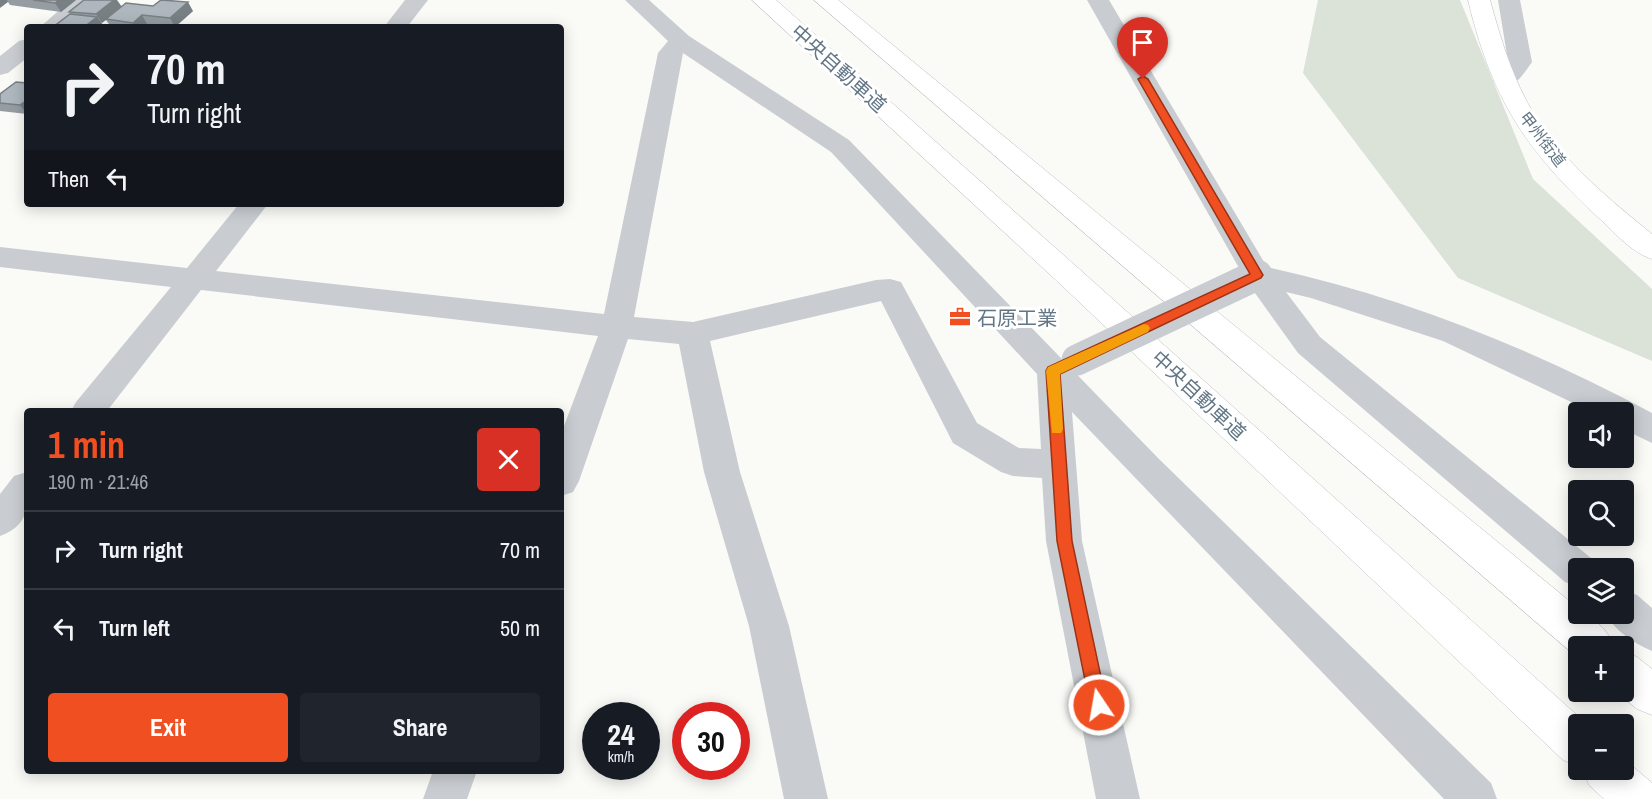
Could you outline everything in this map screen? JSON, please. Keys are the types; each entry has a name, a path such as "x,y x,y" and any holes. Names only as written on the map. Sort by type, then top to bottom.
{"highway":[{"name":"中央自動車道","path":"763,0 1067,274 1568,736"},
{"name":"中央自動車道","path":"825,0 1582,636"},
{"name":"甲州街道","path":"1479,0 1487,32 1504,80 1532,130 1560,164 1652,249"},
{"path":"1634,680 1652,695"},
{"path":"1615,780 1637,799"}],"street":[{"path":"55,24 84,0"},
{"path":"397,24 417,0"},
{"path":"636,0 681,41 840,146 1065,365 1475,799"},
{"path":"1098,0 1257,275 1309,345 1568,562"},
{"path":"1504,80 1520,62 1509,0"},
{"path":"564,473 617,327 670,53 681,41"},
{"path":"0,68 24,48"},
{"path":"90,408 252,207"},
{"path":"0,257 693,334 876,291 890,290 965,433 1013,462 1059,464"},
{"path":"1065,365 1257,275 1314,288 1454,333 1599,402"},
{"path":"693,334 722,472 770,626 806,799"},
{"path":"1065,365 1059,464 1064,541 1118,799"},
{"path":"1634,419 1652,429"},
{"path":"0,520 24,491"},
{"path":"1634,617 1652,632"},
{"path":"445,799 454,774"}],"shaded area":[{"path":"1318,0 1460,0 1533,179 1652,289 1652,361 1458,278 1303,73"}],"building":[{"path":"33,0 59,0 55,3"},
{"path":"84,0 114,0 96,14 69,12"},
{"path":"161,0 188,2 170,18 142,15 133,23 106,19 126,3 153,6"},
{"path":"70,14 97,17 88,24 57,24"},
{"path":"16,82 24,83 24,102 20,105 0,103 0,94"}],"slow traffic":[{"path":"1056,429 1053,371 1144,328"}],"place":[{"name":"石原工業","path":"960,317"}],"route":[{"path":"1099,705 1064,541 1053,371 1257,275 1143,79"}]}
